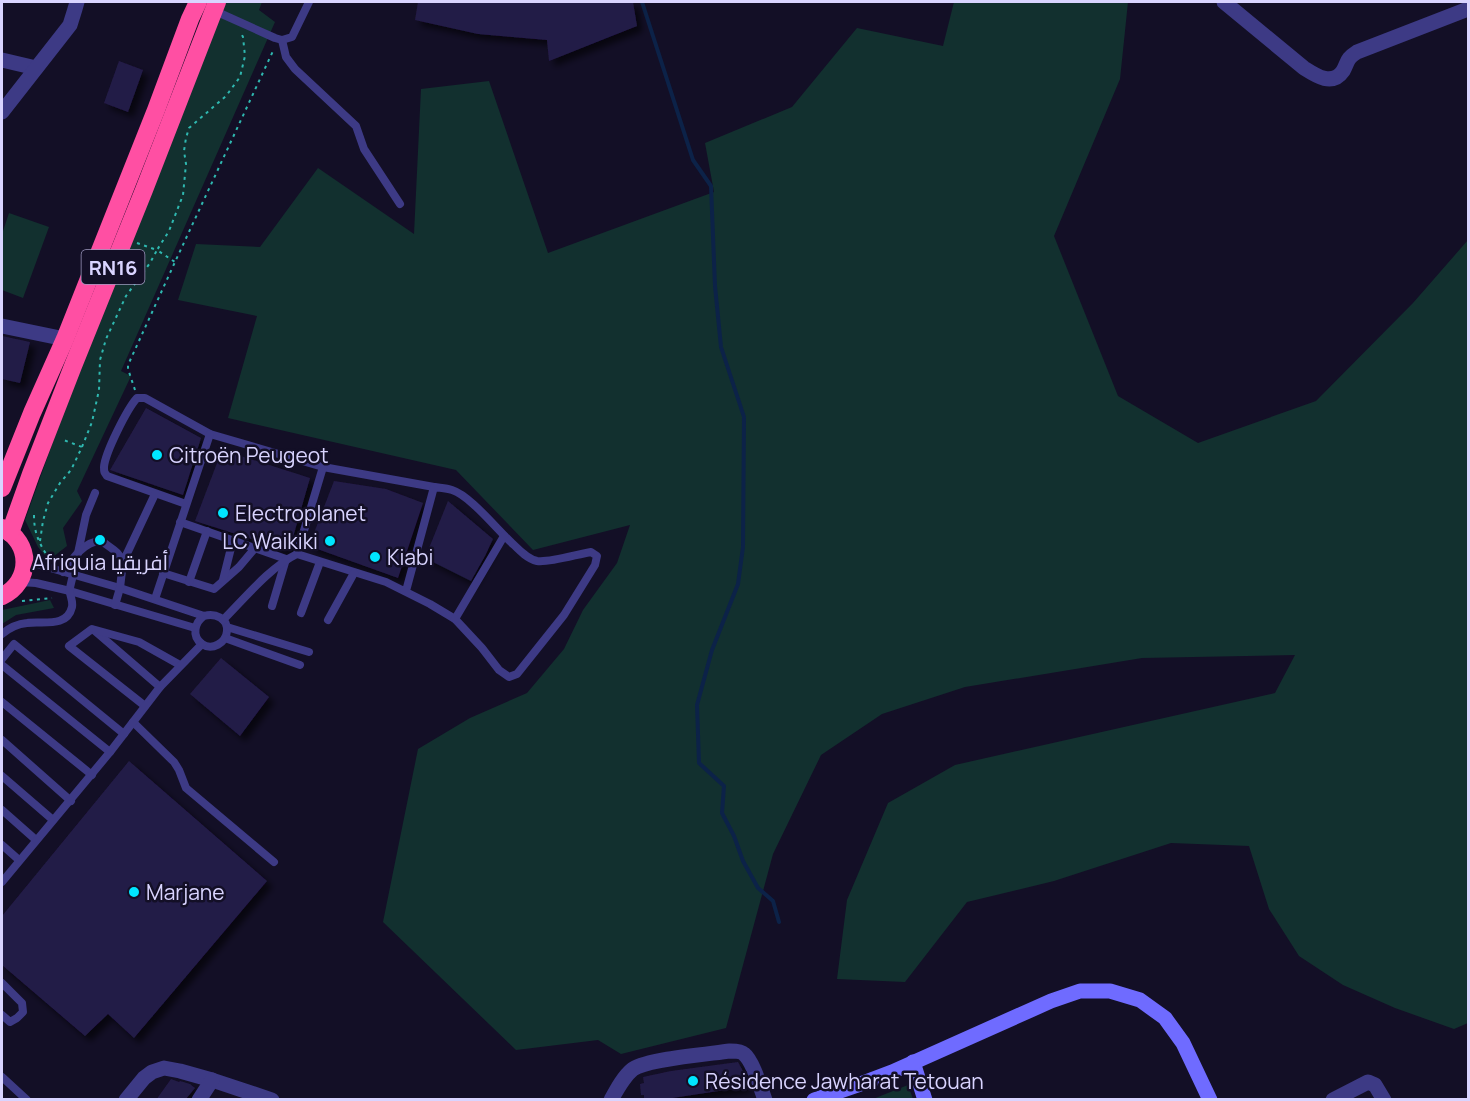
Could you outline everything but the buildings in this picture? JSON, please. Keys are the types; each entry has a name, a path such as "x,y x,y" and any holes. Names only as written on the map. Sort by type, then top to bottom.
{"highway":[{"name":"RN16","path":"2,488 65,339 190,19 209,4"},
{"name":"RN16","path":"25,561 24,552 18,542 6,530 31,474 144,190 209,4"},
{"path":"10,599 11,590 18,582 25,561"}],"street":[{"path":"2,112 70,25 77,2"},
{"path":"1224,2 1304,68 1318,77 1330,79 1342,72 1350,57 1357,52 1468,9"},
{"path":"2,60 36,68"},
{"path":"2,326 65,339"},
{"path":"814,1100 855,1086 1051,1001 1080,991 1110,991 1140,1000 1165,1018 1182,1043 1210,1100"},
{"path":"611,1100 621,1082 637,1067 730,1051 745,1054 765,1100"},
{"path":"913,1062 925,1100"},
{"path":"126,1100 144,1078 159,1069 170,1069 212,1080 272,1100"},
{"path":"199,1100 212,1080"},
{"path":"1333,1100 1368,1082 1375,1085 1384,1100"}],"lane":[{"path":"209,4 280,39 292,37 309,2"},
{"path":"280,39 286,57 295,69 356,126 364,149 400,204"},
{"path":"186,504 107,476 104,471 104,465 121,425 134,400 140,397 210,434 323,467 454,490 472,502 504,536 536,561 591,552 597,556 596,565 564,615 513,676 506,676 499,670 455,619 406,591 386,582 297,554 286,559 225,624 225,638 219,645 202,644 196,636 195,628 200,619 211,614 218,616 225,624 309,652"},
{"path":"154,599 210,434"},
{"path":"297,554 323,467"},
{"path":"406,591 434,488"},
{"path":"78,553 86,515 95,493"},
{"path":"115,605 120,588 123,562 155,494"},
{"path":"180,522 286,559"},
{"path":"189,582 207,531"},
{"path":"455,619 504,536"},
{"path":"63,572 78,553 100,540 114,548 123,562"},
{"path":"223,581 233,540"},
{"path":"163,573 214,589 239,567 255,548"},
{"path":"272,606 286,559"},
{"path":"25,561 120,588 204,616"},
{"path":"301,613 320,562"},
{"path":"328,620 354,573"},
{"path":"2,634 15,625 64,620 71,611 73,603 70,591 73,575"},
{"path":"18,582 70,591 195,628"},
{"path":"92,628 140,642 180,665"},
{"path":"92,628 69,646 145,706"},
{"path":"92,628 160,687"},
{"path":"225,638 300,665"},
{"path":"2,658 14,644 124,734"},
{"path":"2,882 92,775 160,687 202,644"},
{"path":"2,665 110,752"},
{"path":"2,702 92,775"},
{"path":"133,722 174,762 186,788 274,862"},
{"path":"2,740 70,801"},
{"path":"2,776 53,820"},
{"path":"2,810 36,840"},
{"path":"2,845 19,860"},
{"path":"2,1015 10,1022 23,1012 22,1003 3,987"},
{"path":"2,1077 27,1100"}],"path":[{"path":"39,544 48,503 71,470 92,422 99,390 100,360 106,339 126,296 150,263 169,231 183,195 186,164 184,151 189,128 226,96 240,77 245,56 243,37 239,30 242,22"},
{"path":"140,397 133,386 128,365 280,39"},
{"path":"137,243 157,250 175,262"},
{"path":"57,437 82,447"},
{"path":"10,599 61,598 73,603"}],"green space":[{"path":"226,2 262,2 259,10 275,22 121,371 131,376 77,491 82,501 63,528 67,546 49,560 38,547 25,520 92,333"},
{"path":"954,2 1128,2 1120,79 1054,236 1118,396 1198,443 1316,401 1413,303 1468,240 1468,1023 1454,1029 1395,1008 1343,985 1299,956 1269,909 1249,846 1171,843 1054,881 967,902 905,982 837,979 847,900 888,803 955,765 1275,693 1295,655 1142,658 965,687 882,714 821,755 773,854 726,1028 621,1054 598,1040 516,1050 383,922 418,749 470,718 527,693 564,649 583,610 617,563 630,525 533,550 456,470 228,418 257,316 178,300 196,244 260,247 318,168 414,234 421,89 489,81 548,253 714,192 705,143 792,107 857,28 943,46"},
{"path":"9,213 49,227 23,298 2,290 2,234"},
{"path":"50,600 54,608 16,615 2,624 2,610"},
{"path":"908,1085 913,1099 873,1099"}],"waterway":[{"path":"642,2 693,160 711,186 715,286 721,347 744,417 743,547 738,584 712,650 697,705 699,763 724,786 722,813 743,861 758,888 773,901 779,922"}],"place":[{"name":"Citroën Peugeot","path":"157,455"},
{"name":"Electroplanet","path":"223,513"},
{"name":"Afriquia أفريقيا","path":"100,540"},
{"name":"LC Waikiki","path":"330,541"},
{"name":"Kiabi","path":"375,557"},
{"name":"Marjane","path":"134,892"},
{"name":"Résidence Jawharat Tetouan","path":"693,1081"}]}
